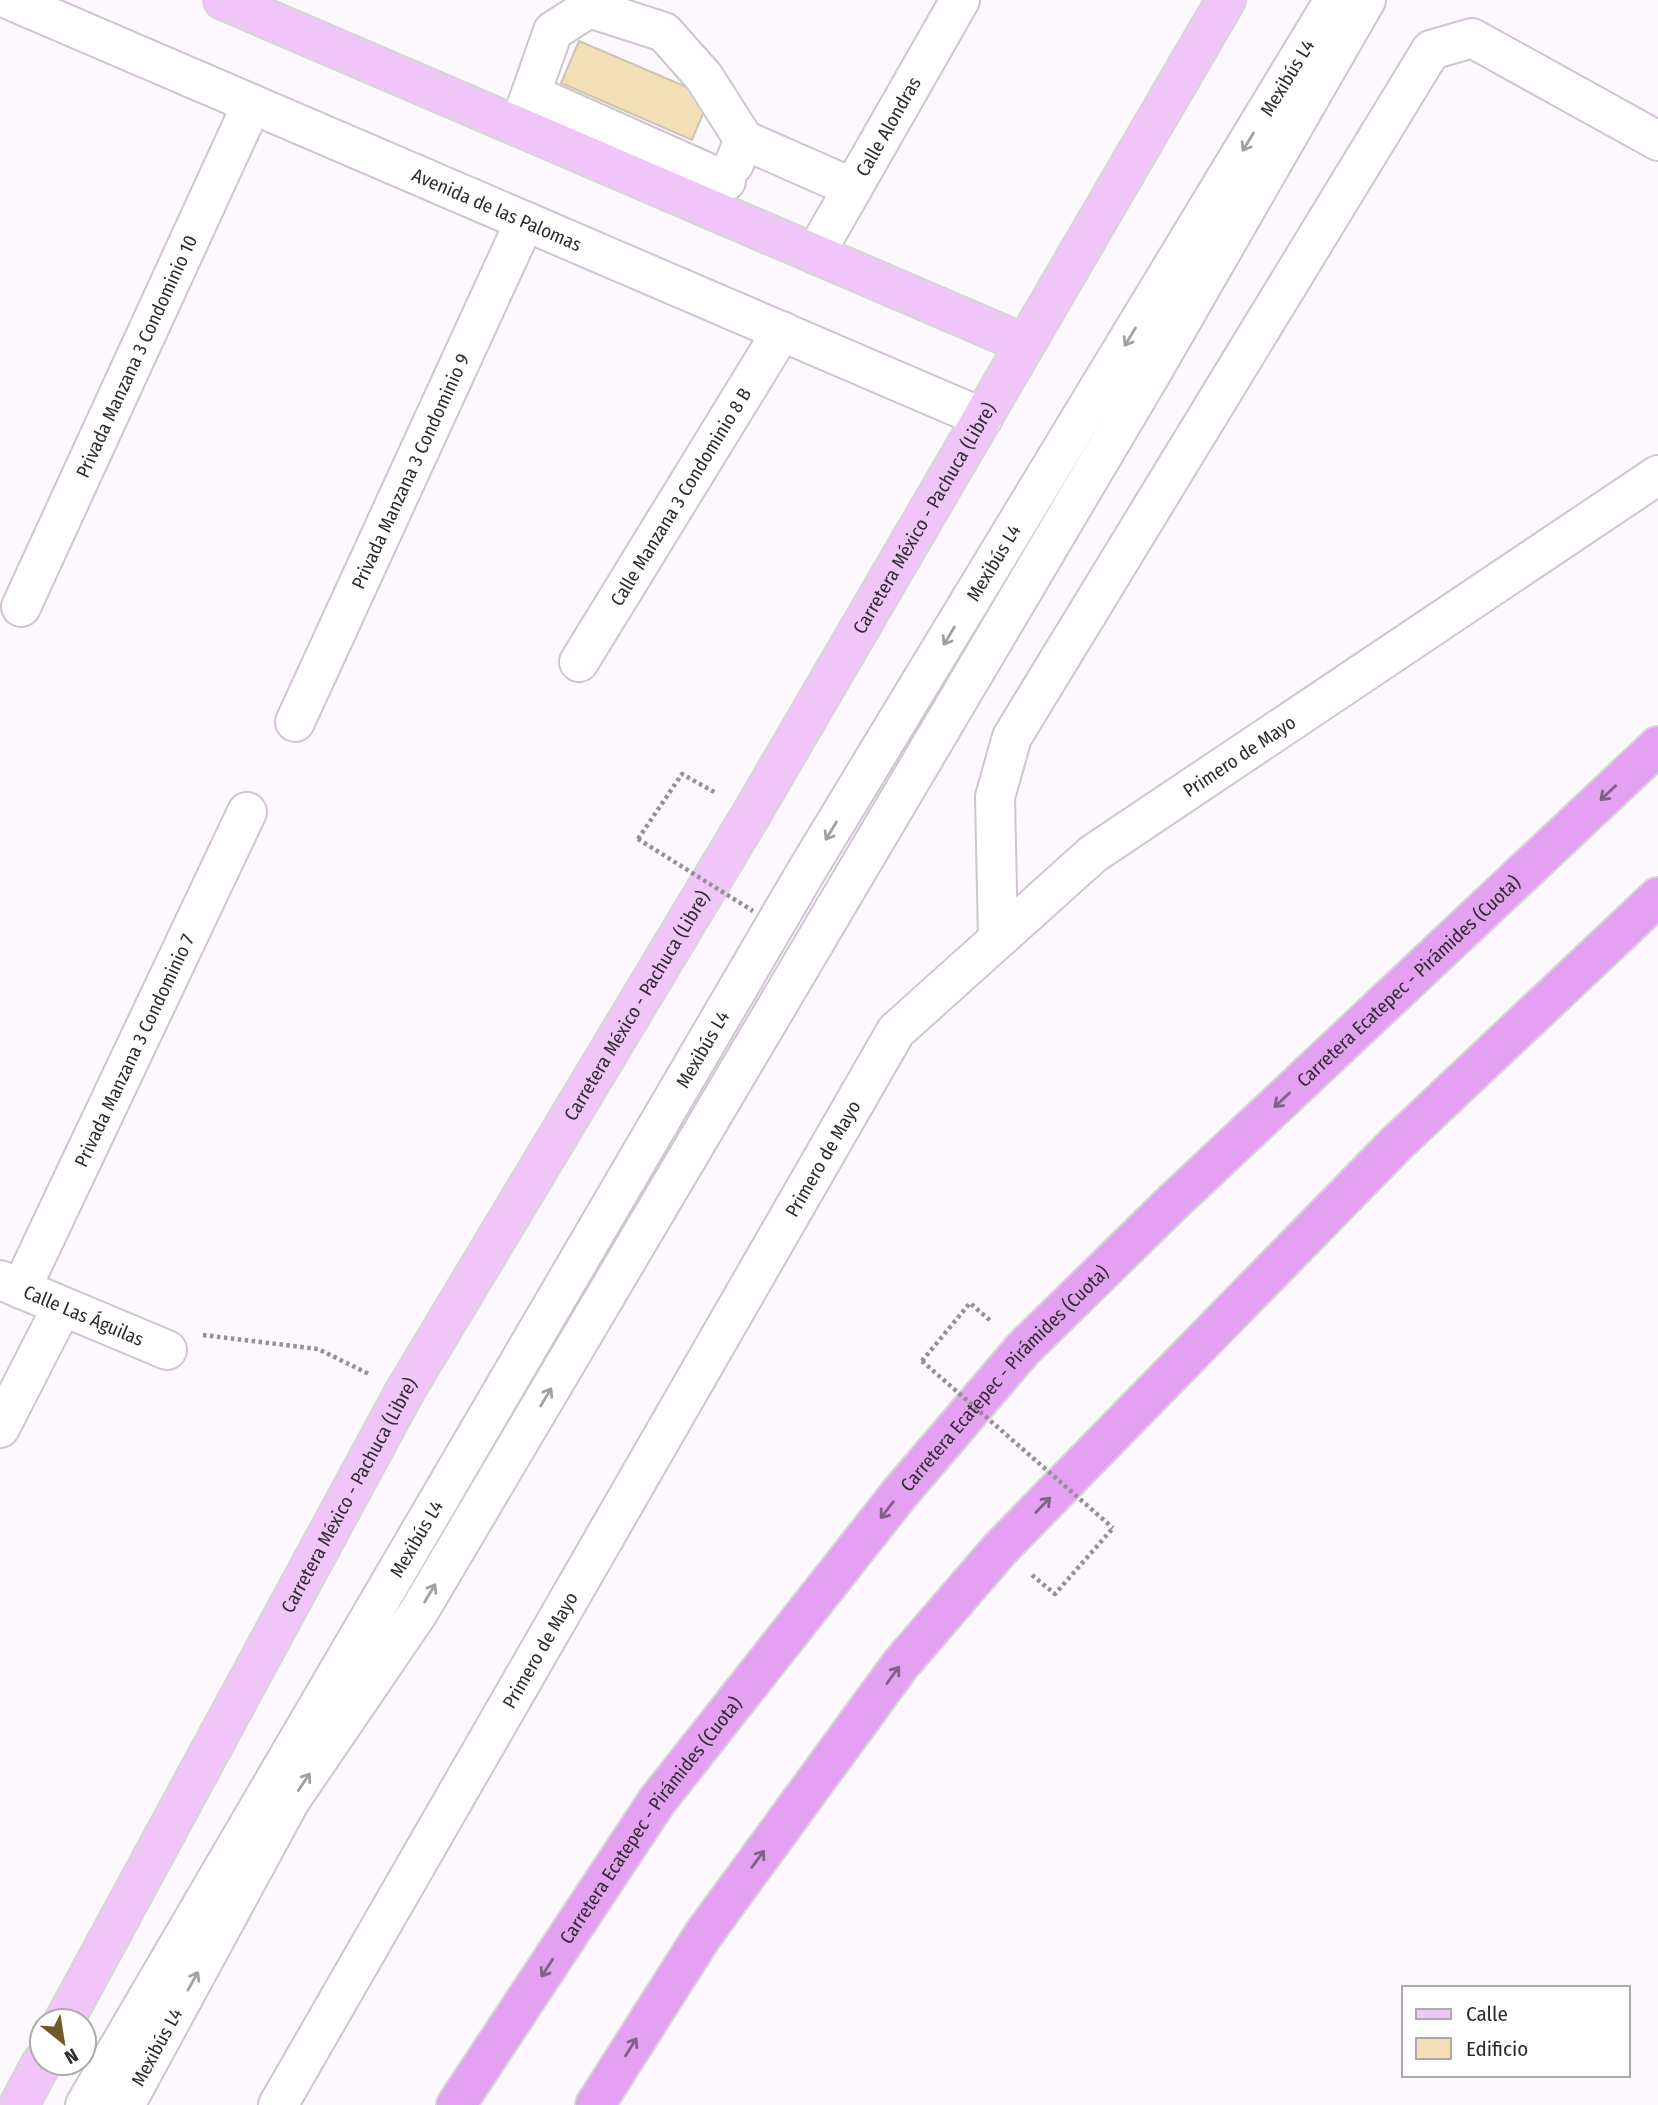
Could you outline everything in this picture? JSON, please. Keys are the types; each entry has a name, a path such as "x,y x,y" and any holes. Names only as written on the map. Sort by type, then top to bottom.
{"highway":[{"name":"Carretera Ecatepec - Pirámides (Cuota)","path":"456,2105 657,1801 900,1493 1023,1349 1169,1206 1658,746"},
{"path":"595,2105 711,1923 901,1664 1000,1549 1396,1144 1658,897"}],"main road":[{"path":"223,0 525,110 720,196 815,254 1025,344"},
{"name":"Carretera México - Pachuca (Libre)","path":"72,2007 405,1391 745,825 1226,0"},
{"path":"19,2105 34,2077"}],"street":[{"name":"Avenida de las Palomas","path":"10,0 983,418"},
{"name":"Calle Alondras","path":"815,254 960,0"},
{"name":"Mexibús L4","path":"85,2105 807,870 1334,0"},
{"name":"Mexibús L4","path":"125,2105 290,1801 418,1613 1148,379 1366,0"},
{"path":"525,110 553,31 589,8 664,32 704,77 744,140 853,188"},
{"path":"998,939 995,797 1012,737 1431,50 1472,38 1658,141"},
{"name":"Privada Manzana 3 Condominio 10","path":"21,607 253,104"},
{"path":"720,196 744,140"},
{"name":"Privada Manzana 3 Condominio 9","path":"295,722 525,221"},
{"name":"Calle Manzana 3 Condominio 8 B","path":"579,662 782,331"},
{"name":"Primero de Mayo","path":"278,2105 895,1031 1093,854 1658,475"},
{"name":"Privada Manzana 3 Condominio 7","path":"10,1284 247,812"},
{"name":"Calle Las Águilas","path":"10,1284 167,1350"},
{"path":"0,1427 62,1307"}],"path":[{"path":"682,774 638,839 752,911"},
{"path":"970,1303 922,1361 1113,1528 1055,1594"},
{"path":"167,1350 187,1338 205,1334 318,1349 405,1391"}],"building":[{"path":"579,41 710,97 692,140 561,83"}]}
